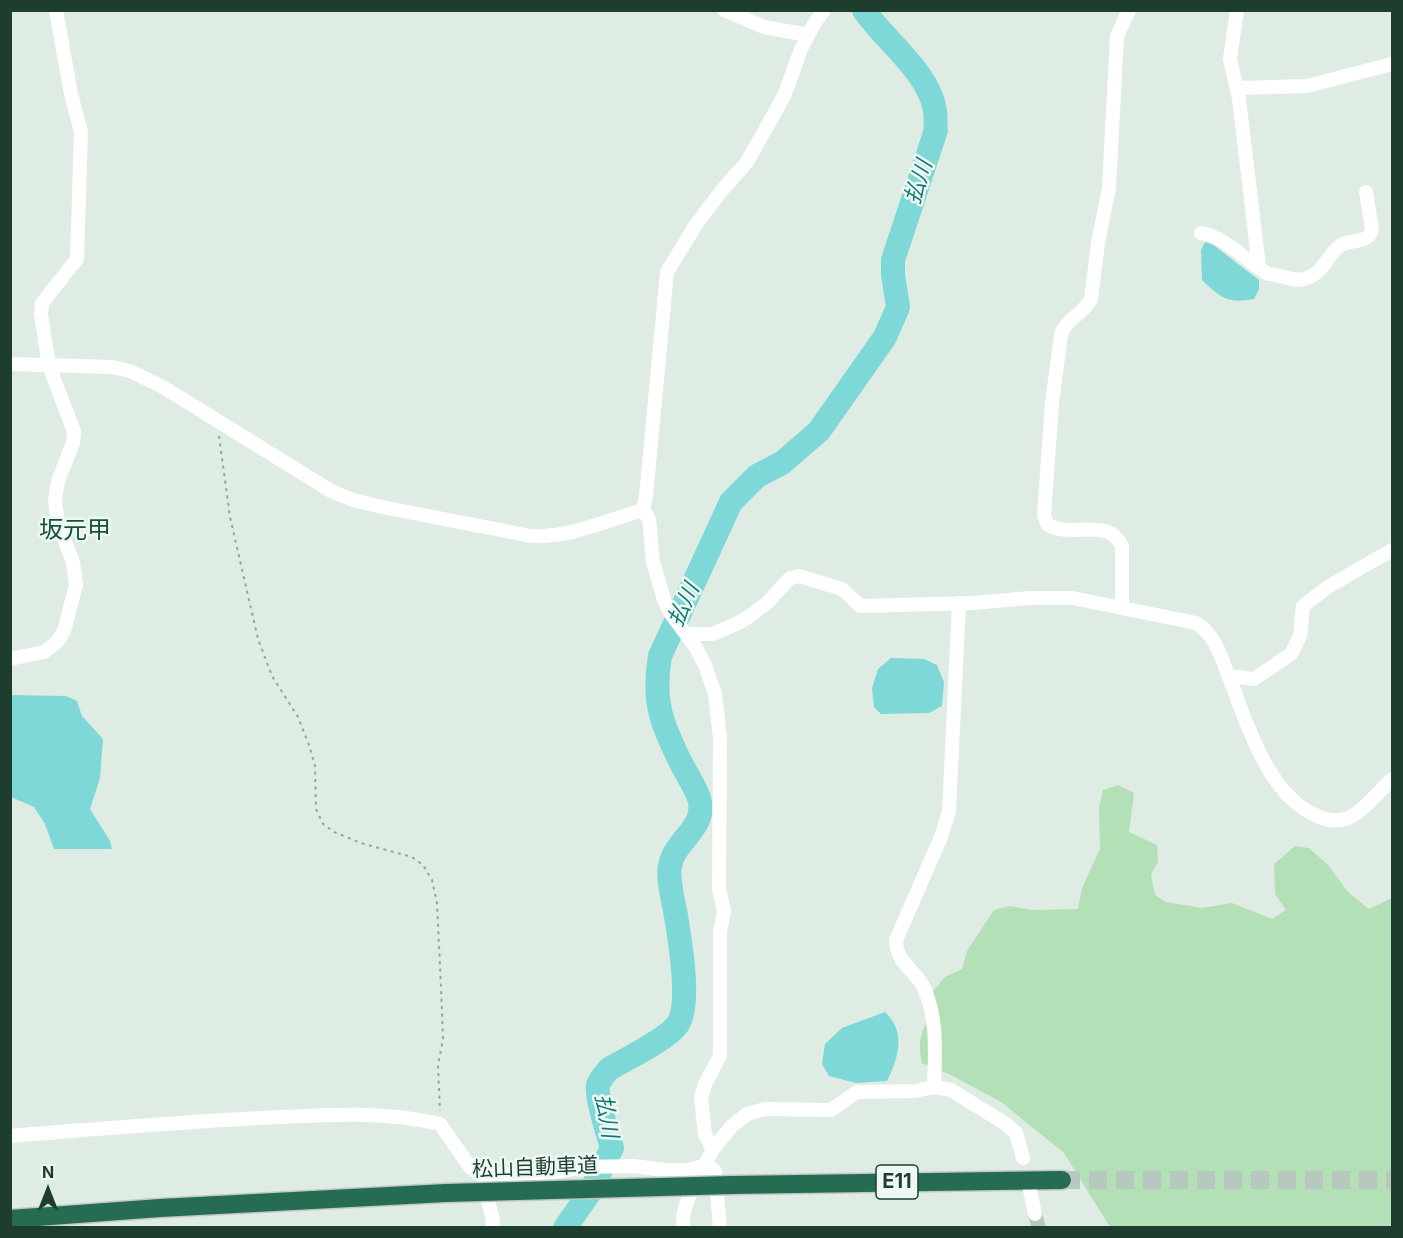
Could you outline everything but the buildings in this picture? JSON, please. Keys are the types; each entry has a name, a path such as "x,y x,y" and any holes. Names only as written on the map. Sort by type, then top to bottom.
{"highway":[{"name":"松山自動車道","path":"10,1219 160,1208 446,1193 732,1185 1062,1180"}],"street":[{"path":"10,660 44,651 57,642 64,631 76,585 73,562 58,523 55,501 58,481 73,442 74,431 49,366 41,314 42,303 77,259 81,144 79,120 71,94 56,10"},
{"path":"724,10 764,27 808,34"},
{"path":"713,1149 705,1135 701,1098 705,1084 720,1056 720,932 724,911 719,889 720,737 715,694 705,665 664,600 653,562 649,519 643,510 667,272 697,223 747,162 784,96 808,34 824,10"},
{"path":"1122,607 1122,546 1119,539 1107,531 1097,529 1056,529 1044,521 1044,515 1052,403 1061,335 1063,328 1087,307 1091,300 1098,243 1109,188 1118,36 1129,10"},
{"path":"1235,12 1230,59 1237,88 1259,267"},
{"path":"1237,88 1307,86 1392,64"},
{"path":"1201,233 1215,237 1268,274 1304,279 1323,269 1333,252 1341,245 1371,235 1366,192"},
{"path":"10,364 112,367 130,371 162,387 331,490 353,500 387,508 531,536 550,537 564,535 643,510"},
{"path":"1229,676 1254,679 1284,660 1296,647 1300,636 1303,606 1329,586 1392,550"},
{"path":"686,634 712,634 747,618 775,596 790,578 799,576 842,589 860,606 1072,598 1122,607 1186,621 1206,630 1214,640 1261,756 1286,794 1311,814 1333,820 1346,819 1356,813 1392,779"},
{"path":"934,1087 935,1044 930,1008 923,986 899,956 896,940 941,837 949,811 959,603"},
{"path":"684,1227 682,1221 686,1203 713,1149 732,1126 747,1114 765,1109 831,1110 857,1092 915,1091 934,1087 951,1090 1006,1124 1016,1133 1023,1158"},
{"path":"10,1137 135,1125 345,1114 382,1114 440,1124 471,1167 482,1176 493,1221 492,1227"},
{"path":"482,1176 555,1172 584,1167 633,1166 689,1170 706,1165"},
{"path":"706,1165 715,1171 720,1227"},
{"path":"1030,1190 1035,1214"}],"path":[{"path":"217,422 230,517 258,639 272,676 298,717 309,745 315,766 316,809 323,824 334,832 361,843 412,857 423,865 432,880 437,903 443,1039 438,1065 440,1124"}],"green space":[{"path":"1118,785 1134,793 1129,832 1157,845 1158,862 1151,874 1155,895 1166,902 1202,908 1232,903 1272,919 1286,910 1275,894 1274,864 1295,846 1309,848 1329,866 1348,892 1369,909 1392,898 1392,1227 1110,1227 1064,1153 1001,1102 949,1074 922,1063 921,1034 936,1009 933,991 945,977 962,969 967,951 994,910 1010,906 1031,910 1078,909 1082,888 1100,849 1099,807 1103,790"}],"water":[{"path":"1205,242 1212,244 1259,280 1259,289 1254,299 1237,301 1225,298 1202,280 1201,250"},
{"path":"891,658 924,659 937,665 944,682 942,706 929,713 881,714 874,707 872,688 878,669"},
{"path":"10,695 66,696 77,701 82,716 103,739 100,778 90,809 110,841 112,849 54,849 45,824 34,807 11,797"},
{"path":"885,1012 892,1020 898,1036 895,1063 887,1081 856,1083 829,1076 822,1064 825,1044 842,1028"}],"waterway":[{"name":"払川","path":"565,1228 590,1192 612,1148 599,1098 600,1081 609,1069 673,1030 682,1014 684,1002 680,940 669,871 677,849 695,826 701,808 699,798 669,738 660,713 657,687 660,656 731,502 757,476 782,463 819,431 885,337 898,307 893,260 936,130 935,113 925,83 864,10"}],"tunnel":[{"path":"1062,1180 1392,1180"},
{"path":"1035,1214 1039,1228"}],"district":[{"name":"坂元甲","path":"75,531"}]}
